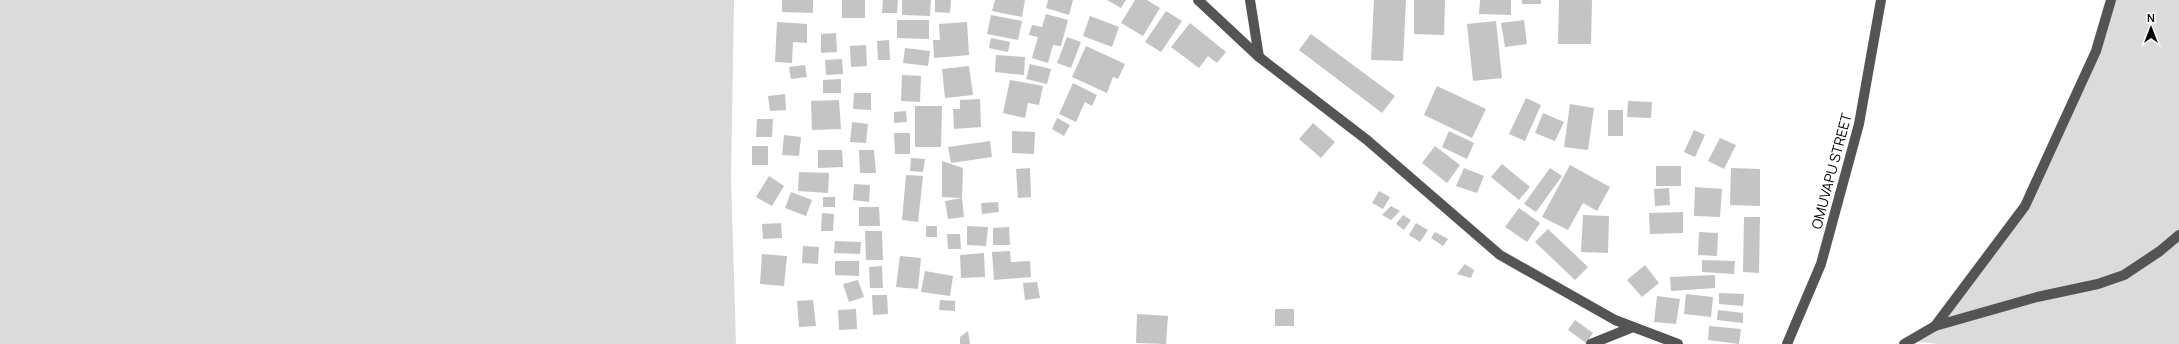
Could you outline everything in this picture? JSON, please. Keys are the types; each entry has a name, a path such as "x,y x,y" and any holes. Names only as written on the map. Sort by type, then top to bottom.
{"street":[{"path":"1198,0 1259,57 1366,140 1500,255 1615,320 1678,344"},
{"path":"1250,0 1259,57"},
{"name":"OMUVAPU STREET","path":"1787,344 1821,264 1859,124 1881,0"},
{"path":"1935,326 2025,206 2096,51 2111,0"},
{"path":"1904,344 1935,326 2037,297 2098,284 2124,274 2160,251 2179,235"},
{"path":"1591,344 1632,327"}],"shaded area":[{"path":"0,0 734,0 731,178 736,344 0,344"},
{"path":"2111,0 2179,0 2179,344 1937,344 1910,341 1935,326 2025,206 2096,51"}],"building":[{"path":"782,0 813,0 813,13 782,12"},
{"path":"842,0 865,0 865,18 842,18"},
{"path":"883,0 898,0 897,13 882,13"},
{"path":"902,0 931,0 930,16 902,15"},
{"path":"935,0 951,0 950,13 935,12"},
{"path":"995,0 1025,0 1022,17 992,11"},
{"path":"1048,0 1073,0 1069,15 1046,8"},
{"path":"1107,0 1126,0 1121,8"},
{"path":"1135,0 1147,0 1160,8 1143,36 1121,23"},
{"path":"1374,0 1406,0 1403,61 1371,60"},
{"path":"1414,0 1445,0 1444,35 1414,34"},
{"path":"1480,0 1511,0 1511,15 1479,14"},
{"path":"1522,0 1541,0 1541,4 1522,4"},
{"path":"1559,0 1592,0 1591,44 1558,44"},
{"path":"1166,11 1182,21 1161,52 1145,42"},
{"path":"1046,14 1068,20 1061,46 1053,45 1048,63 1032,58 1038,37 1029,35 1032,25 1042,27"},
{"path":"991,15 1022,21 1018,40 987,34"},
{"path":"1090,16 1119,27 1112,47 1083,36"},
{"path":"897,20 929,20 929,39 897,38"},
{"path":"1524,20 1527,44 1505,47 1501,23"},
{"path":"1496,21 1502,78 1473,81 1467,24"},
{"path":"777,22 807,24 807,43 793,42 792,63 775,62"},
{"path":"967,22 969,55 934,58 933,40 940,40 939,24"},
{"path":"1190,23 1226,52 1217,63 1208,56 1199,68 1171,47"},
{"path":"836,33 837,52 821,53 821,34"},
{"path":"1311,34 1395,96 1382,113 1299,50"},
{"path":"1067,37 1081,42 1071,68 1057,63"},
{"path":"991,38 1010,42 1008,52 989,48"},
{"path":"889,40 890,60 878,60 877,41"},
{"path":"866,45 867,66 851,67 850,46"},
{"path":"1086,46 1125,64 1118,79 1113,77 1107,93 1072,77"},
{"path":"905,48 930,51 928,66 903,63"},
{"path":"996,55 1025,57 1024,75 995,72"},
{"path":"842,59 843,74 826,75 825,60"},
{"path":"1030,64 1051,69 1047,84 1026,79"},
{"path":"805,65 807,77 791,79 789,67"},
{"path":"969,66 973,95 945,98 942,69"},
{"path":"902,75 921,76 920,102 901,101"},
{"path":"841,79 841,93 823,93 823,80"},
{"path":"1010,80 1043,86 1039,105 1028,103 1025,118 1003,113"},
{"path":"1073,83 1097,95 1092,106 1085,102 1076,122 1059,114"},
{"path":"1437,86 1486,109 1472,138 1424,115"},
{"path":"854,93 871,93 871,110 853,109"},
{"path":"785,94 786,110 770,111 768,96"},
{"path":"1526,98 1541,105 1525,141 1509,134"},
{"path":"980,99 981,127 954,129 953,109 960,109 960,100"},
{"path":"839,100 841,129 812,130 811,101"},
{"path":"1628,101 1652,102 1651,118 1627,117"},
{"path":"1570,104 1594,108 1588,150 1564,147"},
{"path":"915,106 942,106 941,147 915,147"},
{"path":"1608,110 1623,110 1623,136 1608,136"},
{"path":"906,111 907,122 894,123 894,112"},
{"path":"1543,113 1564,122 1555,141 1535,133"},
{"path":"1057,118 1070,125 1064,136 1052,129"},
{"path":"757,119 773,119 772,137 756,137"},
{"path":"852,122 868,124 866,143 850,142"},
{"path":"1313,123 1335,142 1321,158 1299,139"},
{"path":"1694,130 1705,135 1695,157 1684,152"},
{"path":"1012,131 1035,132 1034,154 1012,153"},
{"path":"1449,131 1474,143 1467,159 1442,147"},
{"path":"894,133 910,133 910,154 895,154"},
{"path":"784,135 801,137 799,156 782,155"},
{"path":"1720,138 1736,145 1724,169 1708,161"},
{"path":"990,141 992,157 951,163 948,147"},
{"path":"752,146 768,146 768,165 752,165"},
{"path":"1435,146 1460,165 1447,183 1422,163"},
{"path":"818,150 842,150 843,167 818,168"},
{"path":"859,150 874,150 876,173 860,173"},
{"path":"911,158 925,159 923,172 910,171"},
{"path":"942,161 963,168 962,198 942,197"},
{"path":"1502,164 1530,187 1519,200 1491,177"},
{"path":"1570,165 1610,187 1597,211 1583,203 1568,230 1542,217"},
{"path":"1656,166 1681,166 1681,186 1656,186"},
{"path":"1030,168 1031,197 1018,198 1016,169"},
{"path":"1464,168 1484,176 1477,193 1456,186"},
{"path":"1550,168 1562,176 1536,212 1524,204"},
{"path":"1731,168 1760,169 1760,206 1730,205"},
{"path":"799,172 829,173 828,193 798,191"},
{"path":"906,175 923,176 918,222 902,220"},
{"path":"769,176 784,186 772,206 756,197"},
{"path":"854,184 870,185 869,202 853,200"},
{"path":"1695,187 1722,189 1720,217 1694,216"},
{"path":"1669,188 1670,205 1655,206 1654,189"},
{"path":"1379,191 1390,197 1383,209 1372,203"},
{"path":"791,192 812,200 806,216 785,208"},
{"path":"823,197 835,197 835,207 823,207"},
{"path":"962,198 964,217 948,219 945,201"},
{"path":"998,202 999,212 982,214 981,203"},
{"path":"1391,206 1400,211 1391,220 1382,215"},
{"path":"859,207 879,207 880,226 859,226"},
{"path":"1519,208 1540,223 1527,242 1505,227"},
{"path":"1683,212 1683,233 1650,234 1649,213"},
{"path":"822,213 834,214 833,231 821,231"},
{"path":"1403,215 1411,220 1404,230 1396,224"},
{"path":"1583,215 1609,216 1608,253 1581,252"},
{"path":"1744,217 1760,217 1759,273 1743,272"},
{"path":"781,223 782,238 763,239 762,224"},
{"path":"1416,223 1428,230 1420,242 1409,235"},
{"path":"926,226 937,226 937,237 926,237"},
{"path":"967,226 988,227 986,246 967,245"},
{"path":"1009,227 1010,245 993,245 993,228"},
{"path":"1548,229 1588,267 1575,280 1535,242"},
{"path":"865,231 882,231 883,260 866,260"},
{"path":"1435,232 1448,239 1443,246 1431,238"},
{"path":"1699,232 1718,233 1717,256 1698,255"},
{"path":"947,234 960,234 961,249 948,249"},
{"path":"835,241 861,242 860,254 834,253"},
{"path":"803,246 819,247 818,264 802,263"},
{"path":"1010,251 1011,262 1030,261 1031,277 994,280 992,252"},
{"path":"984,253 985,277 961,278 960,255"},
{"path":"762,254 787,256 784,286 760,284"},
{"path":"900,256 921,258 918,289 896,287"},
{"path":"1702,260 1735,261 1734,274 1702,272"},
{"path":"835,261 859,261 859,276 835,275"},
{"path":"1465,264 1474,270 1471,278 1457,274"},
{"path":"1645,265 1659,283 1642,297 1627,280"},
{"path":"882,266 883,288 870,288 869,267"},
{"path":"925,271 953,276 950,296 921,292"},
{"path":"1715,275 1715,288 1671,291 1670,277"},
{"path":"858,280 864,297 849,302 843,284"},
{"path":"1037,282 1040,298 1025,300 1023,283"},
{"path":"1719,293 1744,294 1743,306 1719,304"},
{"path":"1686,294 1713,297 1711,317 1684,314"},
{"path":"872,295 887,295 888,314 873,315"},
{"path":"1657,296 1680,299 1676,324 1654,322"},
{"path":"813,300 816,326 799,327 797,301"},
{"path":"940,300 955,301 955,311 939,310"},
{"path":"856,309 857,329 839,330 838,310"},
{"path":"1275,309 1294,309 1294,326 1275,326"},
{"path":"1718,310 1743,313 1743,323 1717,320"},
{"path":"1137,314 1168,316 1166,344 1136,343"},
{"path":"1575,320 1593,333 1586,343 1568,330"},
{"path":"1709,326 1741,329 1739,344 1708,340"},
{"path":"968,331 970,344 960,344 960,337"}]}
